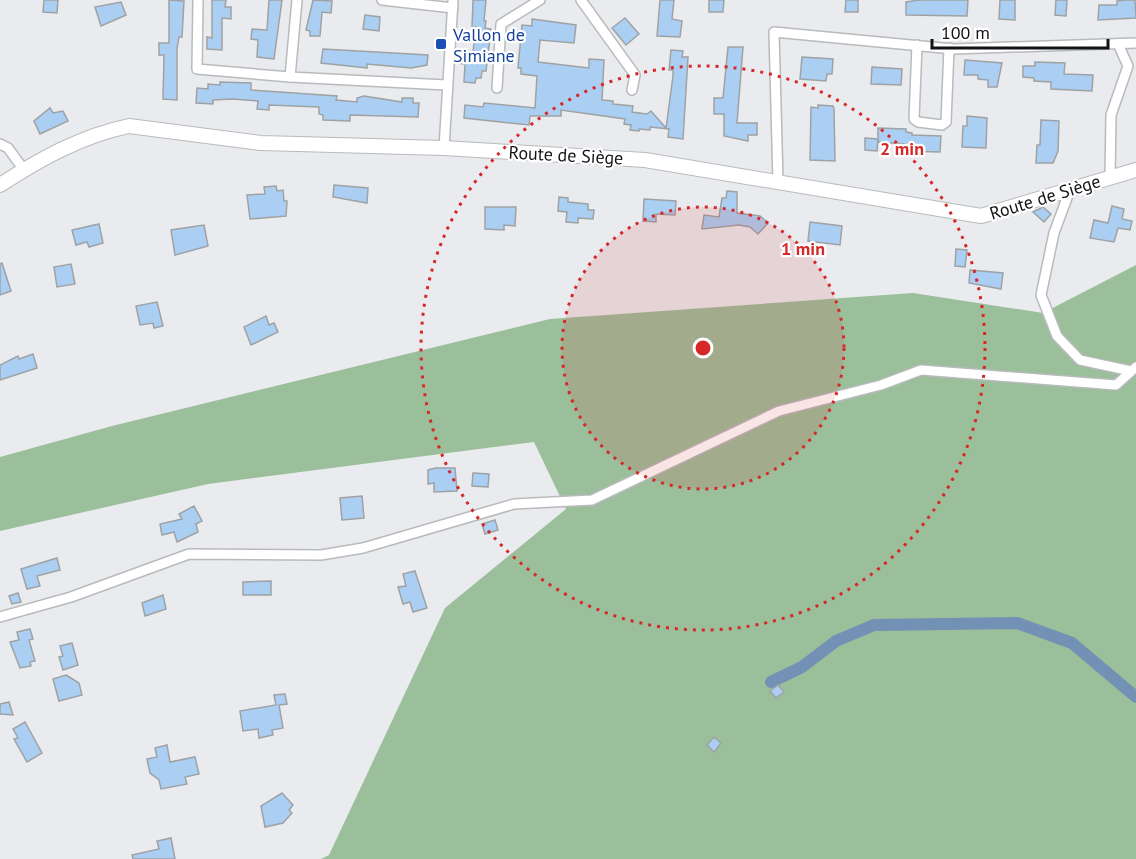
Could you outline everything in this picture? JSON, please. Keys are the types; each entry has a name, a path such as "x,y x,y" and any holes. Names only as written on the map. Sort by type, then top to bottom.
{"street":[{"path":"198,0 197,69 290,77 447,85"},
{"path":"290,77 297,0"},
{"path":"382,0 453,4 444,148"},
{"path":"496,88 501,24 540,0"},
{"path":"581,0 635,75 632,90"},
{"path":"778,182 774,32 949,48 1136,43"},
{"path":"1110,177 1111,115 1128,66 1118,44"},
{"path":"916,45 914,119 918,122 942,125 946,122 949,48"},
{"name":"Route de Siège","path":"0,185 61,149 108,130 129,126 261,142 444,148 645,160 981,216 1136,170"},
{"path":"0,144 8,148 24,170"},
{"path":"1070,190 1054,233 1041,295 1057,336 1080,360 1133,369"},
{"path":"0,617 70,597 189,554 321,555 363,548 514,504 592,500 779,411 881,385 921,370 1116,385 1133,369"}],"green space":[{"path":"1136,265 1136,859 321,859 329,855 445,608 566,509 534,442 208,484 0,531 0,457 112,426 550,319 913,293 1043,313"}],"building":[{"path":"44,0 58,0 57,13 43,12"},
{"path":"169,0 184,1 182,37 179,37 177,49 177,100 163,99 164,55 159,55 159,43 169,43"},
{"path":"212,0 226,0 225,7 231,7 231,19 222,18 222,50 207,49 207,37 212,38"},
{"path":"269,0 282,0 274,59 257,57 258,40 251,39 252,29 267,30"},
{"path":"313,0 332,1 331,13 322,12 320,36 310,36 310,31 306,30"},
{"path":"473,0 486,0 485,28 491,29 486,71 482,71 481,78 476,78 475,83 464,82 465,64 457,63 458,50 473,52 476,27 472,27"},
{"path":"660,0 674,0 672,19 682,21 680,37 657,36"},
{"path":"709,0 724,0 723,12 709,12"},
{"path":"846,0 858,0 858,12 845,12"},
{"path":"968,0 967,16 906,15 906,2"},
{"path":"1000,0 1015,0 1015,20 999,19"},
{"path":"1056,0 1067,0 1066,16 1055,15"},
{"path":"1135,0 1136,18 1098,20 1099,5 1117,5 1117,1"},
{"path":"121,2 126,15 101,26 95,7"},
{"path":"365,15 380,17 379,31 363,29"},
{"path":"625,18 639,34 626,45 612,28"},
{"path":"532,19 576,25 574,43 540,40 538,62 589,68 589,59 604,60 602,100 613,101 613,104 633,106 632,112 647,114 651,111 666,128 673,76 673,70 669,70 671,50 683,51 682,57 688,57 683,139 668,137 669,129 650,127 650,130 630,130 631,125 624,124 625,119 561,110 561,116 530,116 529,125 464,118 465,105 483,107 484,103 535,108 537,76 521,74 521,68 518,68 522,25 532,26"},
{"path":"728,47 743,47 737,123 757,123 757,135 748,135 748,141 724,136 724,114 714,114 714,98 723,98"},
{"path":"323,49 428,55 427,65 411,68 367,64 367,68 321,63"},
{"path":"802,57 833,59 832,74 827,74 826,81 800,79"},
{"path":"965,60 1002,63 997,87 988,87 988,80 978,79 978,75 964,75"},
{"path":"1035,62 1065,63 1064,74 1093,75 1092,91 1051,89 1051,82 1034,81 1034,78 1023,77 1023,66 1035,66"},
{"path":"872,67 902,69 901,85 871,84"},
{"path":"220,82 251,83 251,90 337,96 336,100 357,102 357,98 364,96 402,102 402,98 413,98 413,103 419,103 418,117 350,115 350,121 323,120 323,115 319,114 319,107 269,105 269,110 257,109 258,101 232,99 213,100 213,104 196,103 197,88 208,89 208,84 220,85"},
{"path":"818,105 833,106 834,109 835,161 810,160 811,107 818,108"},
{"path":"50,108 53,113 63,111 68,121 40,134 34,121"},
{"path":"967,116 987,118 986,148 962,147 963,126 967,126"},
{"path":"1041,120 1059,121 1058,151 1053,163 1036,163 1037,145 1040,145"},
{"path":"878,128 906,129 906,132 912,135 941,136 940,152 905,151 905,144 878,142"},
{"path":"865,138 878,139 877,151 865,150"},
{"path":"334,185 368,188 367,203 333,197"},
{"path":"276,186 277,191 283,190 284,201 287,201 286,216 250,219 247,195 265,194 264,187"},
{"path":"727,191 737,192 737,213 760,216 768,223 758,234 750,227 739,225 702,229 704,215 719,217 722,198 726,198"},
{"path":"559,197 568,198 568,202 588,204 588,210 594,210 593,219 578,218 578,223 566,222 567,212 558,211"},
{"path":"644,199 676,201 675,215 656,214 656,222 643,221"},
{"path":"1112,206 1124,209 1122,219 1132,221 1130,230 1118,228 1114,242 1090,238 1094,220 1108,223"},
{"path":"485,207 516,207 515,226 504,225 504,230 485,229"},
{"path":"1043,207 1051,214 1044,222 1033,212"},
{"path":"810,222 842,226 840,245 808,241"},
{"path":"99,224 103,243 89,247 87,242 76,245 72,230"},
{"path":"204,225 208,246 175,255 171,230"},
{"path":"956,249 967,250 965,267 955,266"},
{"path":"2,263 11,291 0,295 0,264"},
{"path":"71,264 75,284 57,287 54,267"},
{"path":"970,270 1003,273 1001,289 969,283"},
{"path":"157,302 163,326 154,328 153,323 140,325 136,306"},
{"path":"266,316 269,325 274,323 278,332 251,345 244,327"},
{"path":"33,354 37,368 0,380 0,365 18,356 19,359"},
{"path":"455,468 457,491 434,492 434,483 428,484 428,470"},
{"path":"473,473 489,474 488,487 472,486"},
{"path":"362,496 364,518 342,520 340,498"},
{"path":"194,506 202,521 196,524 198,532 177,542 174,532 162,535 160,524 182,519 179,514"},
{"path":"495,520 498,530 485,534 482,524"},
{"path":"57,558 60,570 37,576 40,586 27,589 21,569"},
{"path":"415,571 427,608 413,612 410,602 403,604 398,587 406,586 403,574"},
{"path":"271,581 271,595 243,595 243,582"},
{"path":"18,593 21,602 12,604 9,596"},
{"path":"163,595 166,609 145,616 142,603"},
{"path":"30,629 33,639 29,640 35,661 30,662 31,666 20,668 10,642 19,640 17,632"},
{"path":"72,643 78,665 63,670 59,657 63,656 60,646"},
{"path":"66,675 79,683 82,695 59,701 53,679"},
{"path":"778,685 784,692 776,698 770,691"},
{"path":"285,694 287,704 279,705 283,728 272,730 273,735 259,738 258,729 243,731 240,711 276,705 274,695"},
{"path":"9,702 13,715 0,714 0,704"},
{"path":"25,722 42,753 27,762 14,739 18,738 13,729"},
{"path":"714,737 721,743 714,752 707,745"},
{"path":"167,745 170,762 195,757 199,774 185,777 187,784 161,789 159,780 150,773 147,759 157,757 155,748"},
{"path":"282,793 293,805 289,810 292,813 283,823 265,827 261,806"},
{"path":"171,838 175,859 133,859 132,855 159,849 157,841"}],"waterway":[{"path":"771,682 802,667 836,641 874,625 1017,623 1072,643 1136,697"}],"place":[{"name":"Vallon de Simiane","path":"441,44"}]}
